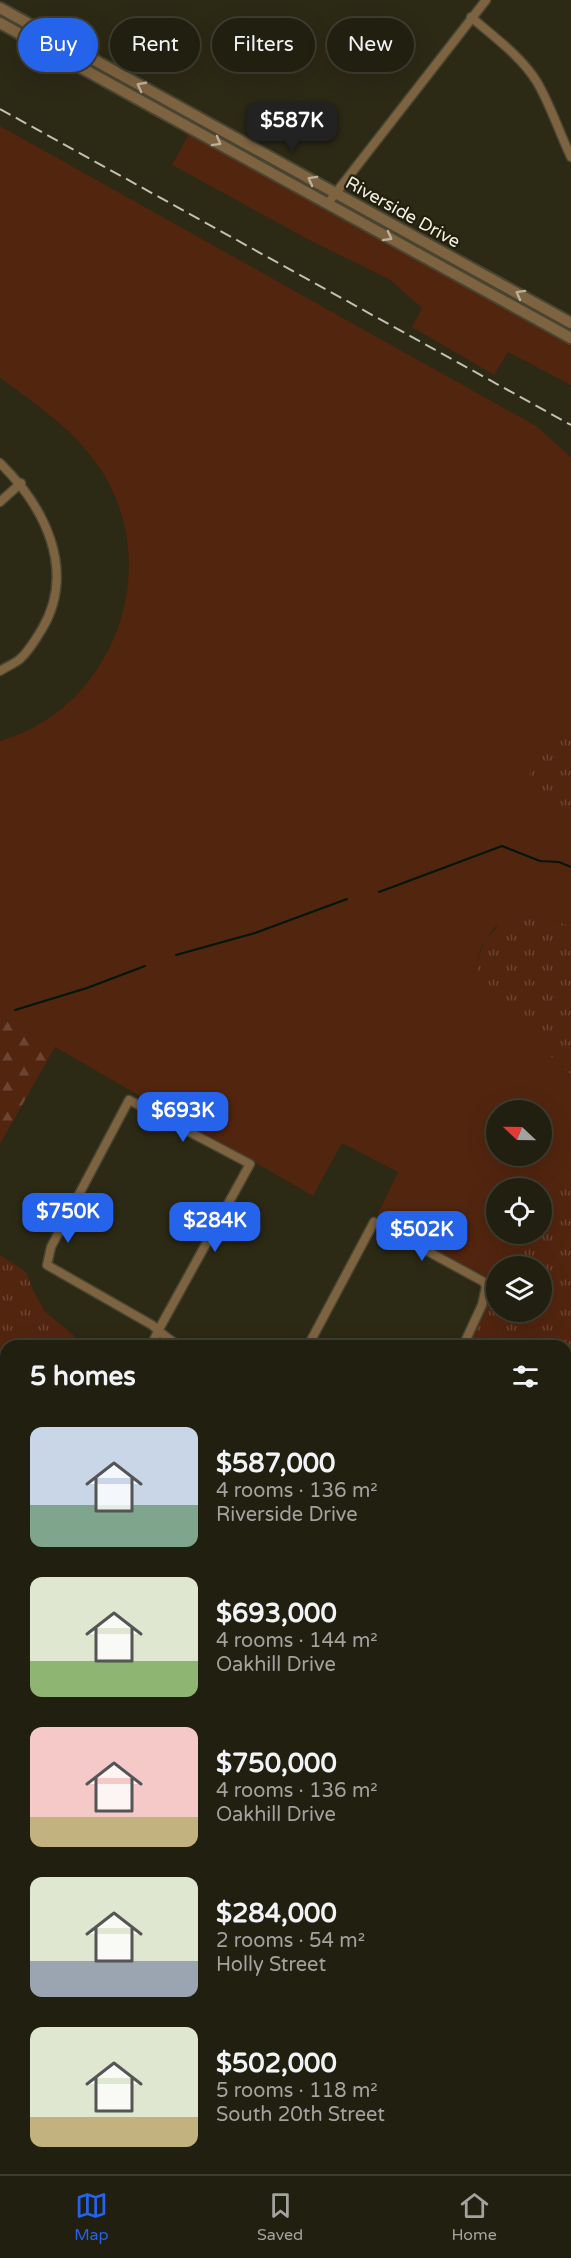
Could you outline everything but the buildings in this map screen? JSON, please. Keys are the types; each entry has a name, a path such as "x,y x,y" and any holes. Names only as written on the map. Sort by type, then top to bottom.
{"street":[{"path":"328,204 486,0"},
{"name":"Riverside Drive","path":"0,8 571,322"},
{"path":"471,17 518,58 536,80 552,110 571,157"},
{"name":"Riverside Drive","path":"0,23 571,338"},
{"path":"186,125 193,114"},
{"path":"0,463 21,483 41,516 54,552 57,576 55,598 47,620 35,641 20,659 0,671"},
{"path":"0,502 21,483"},
{"path":"154,1340 158,1331 250,1164 129,1100 51,1247 47,1265 152,1325 158,1331 171,1340"},
{"path":"311,1340 374,1222 477,1276 486,1287 482,1305 466,1340"}],"green space":[{"path":"0,126 536,426 571,457 571,734 544,745 533,758 530,774 534,790 544,803 553,809 571,813 571,926 541,917 523,916 495,927 481,947 477,964 493,1002 571,1075 571,1168 552,1198 552,1178 486,1178 486,1244 523,1244 515,1256 486,1256 486,1277 376,1218 398,1172 342,1143 313,1196 0,1017 0,741 39,724 72,700 98,668 116,632 127,593 128,552 121,512 103,473 69,432 0,378"},
{"path":"190,132 571,345 571,385 508,352 494,375 412,327 422,308 389,279 313,242 172,165"},
{"path":"571,734 571,813 553,809 544,804 533,790 530,774 533,758 544,745"},
{"path":"523,916 541,917 571,926 571,1075 492,1002 480,982 477,964 484,941 500,924"},
{"path":"0,1017 55,1047 0,1144"},
{"path":"571,1168 571,1340 471,1339 486,1307 486,1322 552,1322 552,1256 515,1256 523,1244 552,1244 552,1198"},
{"path":"0,1255 26,1272 45,1312 77,1340 0,1340"}],"waterway":[{"path":"379,892 502,846 540,861 559,862 571,867"},
{"path":"176,955 255,933 347,899"},
{"path":"15,1010 87,988 145,966"}],"railway":[{"path":"0,109 571,425"}]}
